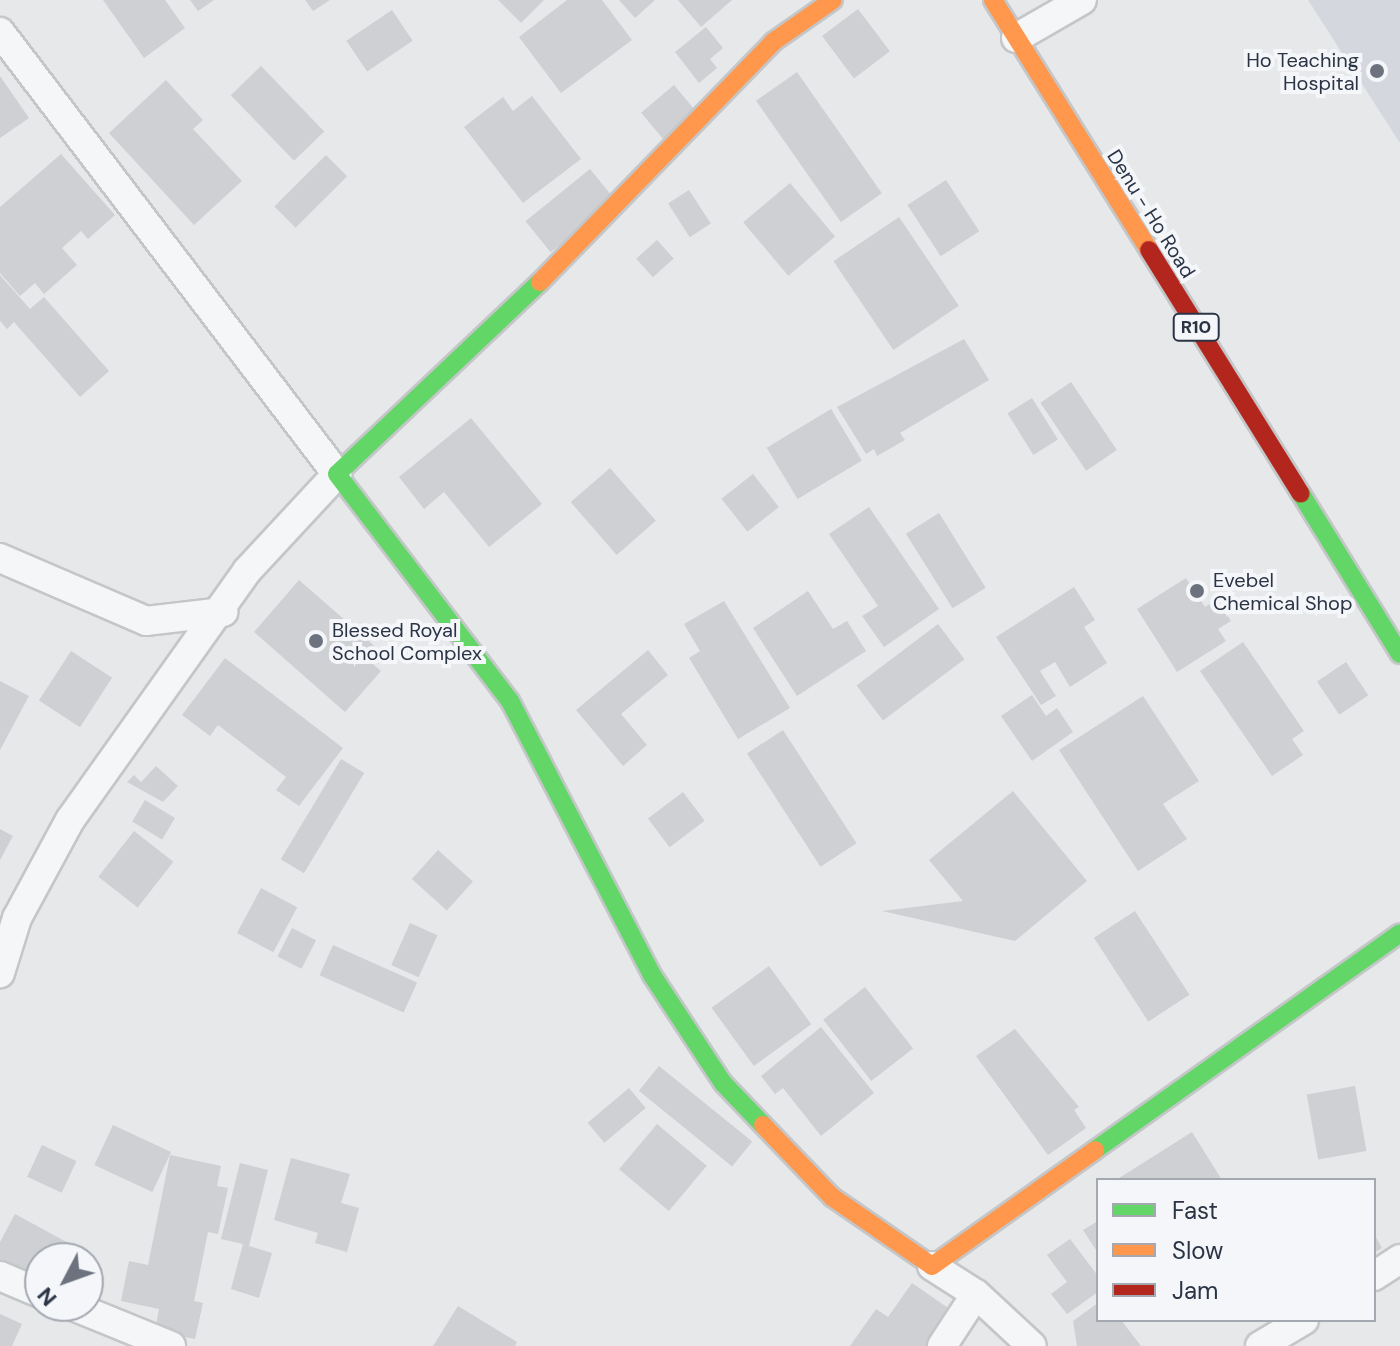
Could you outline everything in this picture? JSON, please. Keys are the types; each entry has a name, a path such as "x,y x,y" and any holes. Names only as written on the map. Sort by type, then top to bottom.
{"street":[{"path":"0,973 17,918 70,820 223,612 247,571 337,474 553,269 773,42 833,0"},
{"name":"Denu - Ho Road","path":"993,0 1400,654"},
{"path":"1016,38 1082,0"},
{"path":"0,32 510,701 652,975 723,1083 832,1197 976,1294 1032,1346"},
{"path":"0,558 146,621 223,612"},
{"path":"932,1266 1400,933"},
{"path":"1376,1275 1400,1259"},
{"path":"0,1276 24,1286"},
{"path":"942,1346 976,1294"},
{"path":"104,1319 171,1346"},
{"path":"1260,1346 1301,1322"}],"shaded area":[{"name":"Ho Teaching Hospital","path":"1308,0 1400,0 1400,143"}],"building":[{"path":"103,0 165,0 185,28 144,58"},
{"path":"190,0 214,0 198,11"},
{"path":"305,0 330,0 313,11"},
{"path":"498,0 544,0 521,23"},
{"path":"567,0 602,0 632,40 561,93 519,37"},
{"path":"619,0 655,0 635,18"},
{"path":"678,0 732,0 701,27"},
{"path":"858,9 890,51 854,78 822,36"},
{"path":"392,10 413,41 367,71 346,41"},
{"path":"706,27 723,48 710,59 717,68 699,83 675,52"},
{"path":"261,66 324,131 294,161 231,95"},
{"path":"797,72 882,193 841,222 756,101"},
{"path":"0,76 29,118 0,138"},
{"path":"166,80 203,120 193,129 242,181 194,225 109,133"},
{"path":"674,85 699,115 666,143 641,113"},
{"path":"532,96 581,159 523,203 464,127 503,97 513,111"},
{"path":"61,154 115,215 88,239 81,231 62,248 77,265 44,294 35,283 20,296 0,273 0,207"},
{"path":"326,155 347,176 296,228 274,207"},
{"path":"590,169 615,200 551,252 525,221"},
{"path":"946,180 979,231 941,256 907,205"},
{"path":"790,183 835,237 788,276 743,222"},
{"path":"689,190 711,224 690,237 668,204"},
{"path":"899,217 959,306 893,350 834,261"},
{"path":"657,240 674,259 653,277 636,259"},
{"path":"0,275 30,309 44,297 109,371 80,397 14,322 7,329 0,321"},
{"path":"964,339 989,380 900,433 905,440 877,456 874,449 866,454 837,407"},
{"path":"1071,382 1117,450 1086,471 1040,403"},
{"path":"1032,398 1058,440 1033,455 1007,413"},
{"path":"831,409 862,460 798,499 767,448"},
{"path":"471,418 542,504 489,547 444,492 424,509 399,477"},
{"path":"610,468 656,521 617,555 571,502"},
{"path":"753,474 779,507 747,532 721,499"},
{"path":"869,507 939,609 884,647 862,616 878,606 829,534"},
{"path":"939,513 986,588 953,608 906,534"},
{"path":"1186,578 1205,607 1217,599 1231,621 1218,629 1226,641 1177,672 1137,609"},
{"name":"Blessed Royal School Complex","path":"299,580 378,649 368,660 381,671 345,712 254,632"},
{"path":"1074,587 1095,620 1084,627 1107,663 1070,687 1055,662 1040,671 1056,696 1041,705 996,637"},
{"path":"808,591 833,629 847,621 866,651 797,696 753,628"},
{"path":"724,601 790,708 738,739 689,658 700,651 684,624"},
{"path":"938,624 964,659 883,721 857,685"},
{"path":"1243,642 1304,731 1292,739 1303,755 1272,776 1200,671"},
{"path":"648,650 668,675 621,714 647,745 623,766 576,710"},
{"path":"71,651 112,678 80,727 39,700"},
{"path":"225,658 343,748 299,806 276,790 286,777 218,725 210,736 182,715"},
{"path":"1346,662 1368,695 1339,715 1317,682"},
{"path":"0,681 29,696 0,750"},
{"path":"1032,695 1046,716 1057,708 1073,732 1032,761 1001,716"},
{"path":"1143,696 1199,781 1163,804 1187,839 1138,871 1059,750"},
{"path":"783,730 857,843 820,867 747,753"},
{"path":"341,759 364,773 304,873 281,859"},
{"path":"156,766 178,786 163,802 127,782 134,775 141,782"},
{"path":"1013,791 1087,881 1015,941 882,911 963,901 929,860"},
{"path":"683,792 705,821 670,847 648,818"},
{"path":"145,800 175,818 162,839 132,821"},
{"path":"0,829 13,836 0,860"},
{"path":"134,831 173,862 138,907 98,877"},
{"path":"438,850 473,881 447,910 412,879"},
{"path":"261,888 297,907 273,952 237,933"},
{"path":"1135,911 1189,995 1148,1022 1094,938"},
{"path":"410,923 437,935 419,977 391,965"},
{"path":"292,928 316,940 302,969 277,957"},
{"path":"333,945 417,982 404,1013 320,975"},
{"path":"769,966 811,1024 754,1066 712,1008"},
{"path":"865,987 913,1048 871,1081 823,1020"},
{"path":"821,1027 874,1093 821,1136 783,1088 775,1094 761,1076"},
{"path":"1015,1029 1079,1107 1074,1110 1086,1128 1048,1155 976,1056"},
{"path":"659,1066 752,1142 732,1166 639,1091"},
{"path":"1355,1086 1366,1151 1318,1160 1307,1095"},
{"path":"629,1088 646,1108 604,1143 588,1123"},
{"path":"657,1124 707,1166 669,1211 619,1169"},
{"path":"113,1125 171,1152 152,1192 94,1165"},
{"path":"1192,1132 1221,1178 1119,1178"},
{"path":"42,1145 76,1161 62,1193 27,1177"},
{"path":"170,1155 221,1166 217,1186 228,1188 218,1234 208,1232 194,1301 203,1303 195,1339 155,1331 159,1309 121,1301 129,1261 148,1265"},
{"path":"291,1158 350,1174 341,1203 359,1208 347,1252 315,1243 318,1233 274,1220"},
{"path":"240,1163 268,1170 249,1246 272,1253 259,1298 231,1289 243,1244 221,1239"},
{"path":"15,1214 66,1242 24,1242 24,1275 0,1262 0,1242"},
{"path":"1096,1222 1096,1250 1083,1230"},
{"path":"1376,1238 1382,1248 1376,1252"},
{"path":"1070,1239 1096,1273 1096,1293 1067,1314 1051,1294 1067,1282 1047,1255"},
{"path":"912,1283 954,1312 930,1346 850,1346 876,1309 888,1317"},
{"path":"1096,1304 1096,1322 1123,1322 1141,1346 1077,1346 1073,1321"},
{"path":"458,1306 517,1342 515,1346 433,1346"},
{"path":"0,1314 22,1324 12,1346 0,1346"}],"traffic: fast":[{"path":"540,282 337,474 510,701 652,975 723,1083 763,1125"},
{"path":"1301,494 1400,654"},
{"path":"1095,1150 1400,933"}],"traffic: slow":[{"path":"540,282 773,42 833,0"},
{"path":"993,0 1149,250"},
{"path":"763,1125 832,1197 932,1266 1095,1150"}],"traffic: jam":[{"path":"1149,250 1301,494"}],"place":[{"name":"Ho Teaching Hospital","path":"1377,71"},
{"name":"Evebel Chemical Shop","path":"1197,591"},
{"name":"Blessed Royal School Complex","path":"316,641"}]}
